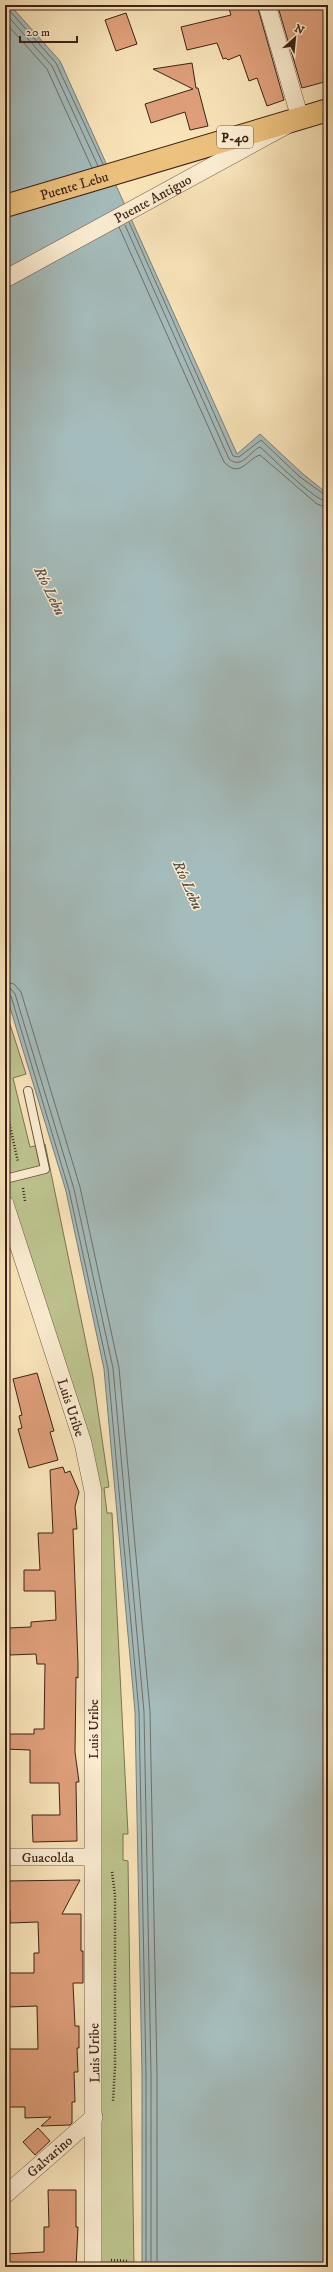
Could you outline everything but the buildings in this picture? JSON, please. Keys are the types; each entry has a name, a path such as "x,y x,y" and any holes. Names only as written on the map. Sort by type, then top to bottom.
{"main road":[{"name":"P-40","path":"300,118 328,110"},
{"name":"Puente Lebu","path":"5,206 300,118"}],"street":[{"path":"267,5 300,118"},
{"name":"Puente Antiguo","path":"5,279 300,118"},
{"name":"Luis Uribe","path":"5,1204 83,1443 90,1474 93,1508 92,1857 94,2117 99,2263"},
{"name":"Guacolda","path":"5,1857 92,1857"},
{"name":"Galvarino","path":"5,2194 94,2117"}],"lane":[{"path":"5,1179 45,1169 28,1091"}],"path":[{"path":"99,2263 128,2261"}],"green space":[{"path":"5,1009 26,1074 13,1078 30,1147 45,1144 93,1377 109,1487 104,1488 107,1513 112,1513 128,1834 123,1834 123,1860 128,1861 134,2267 99,2267 97,1494 15,1218 5,1191"}],"water":[{"name":"Río Lebu","path":"5,5 10,5 60,61 237,454 260,434 303,474 328,494 328,2267 142,2267 142,2074 135,1712 104,1369 66,1191 5,991"}]}
